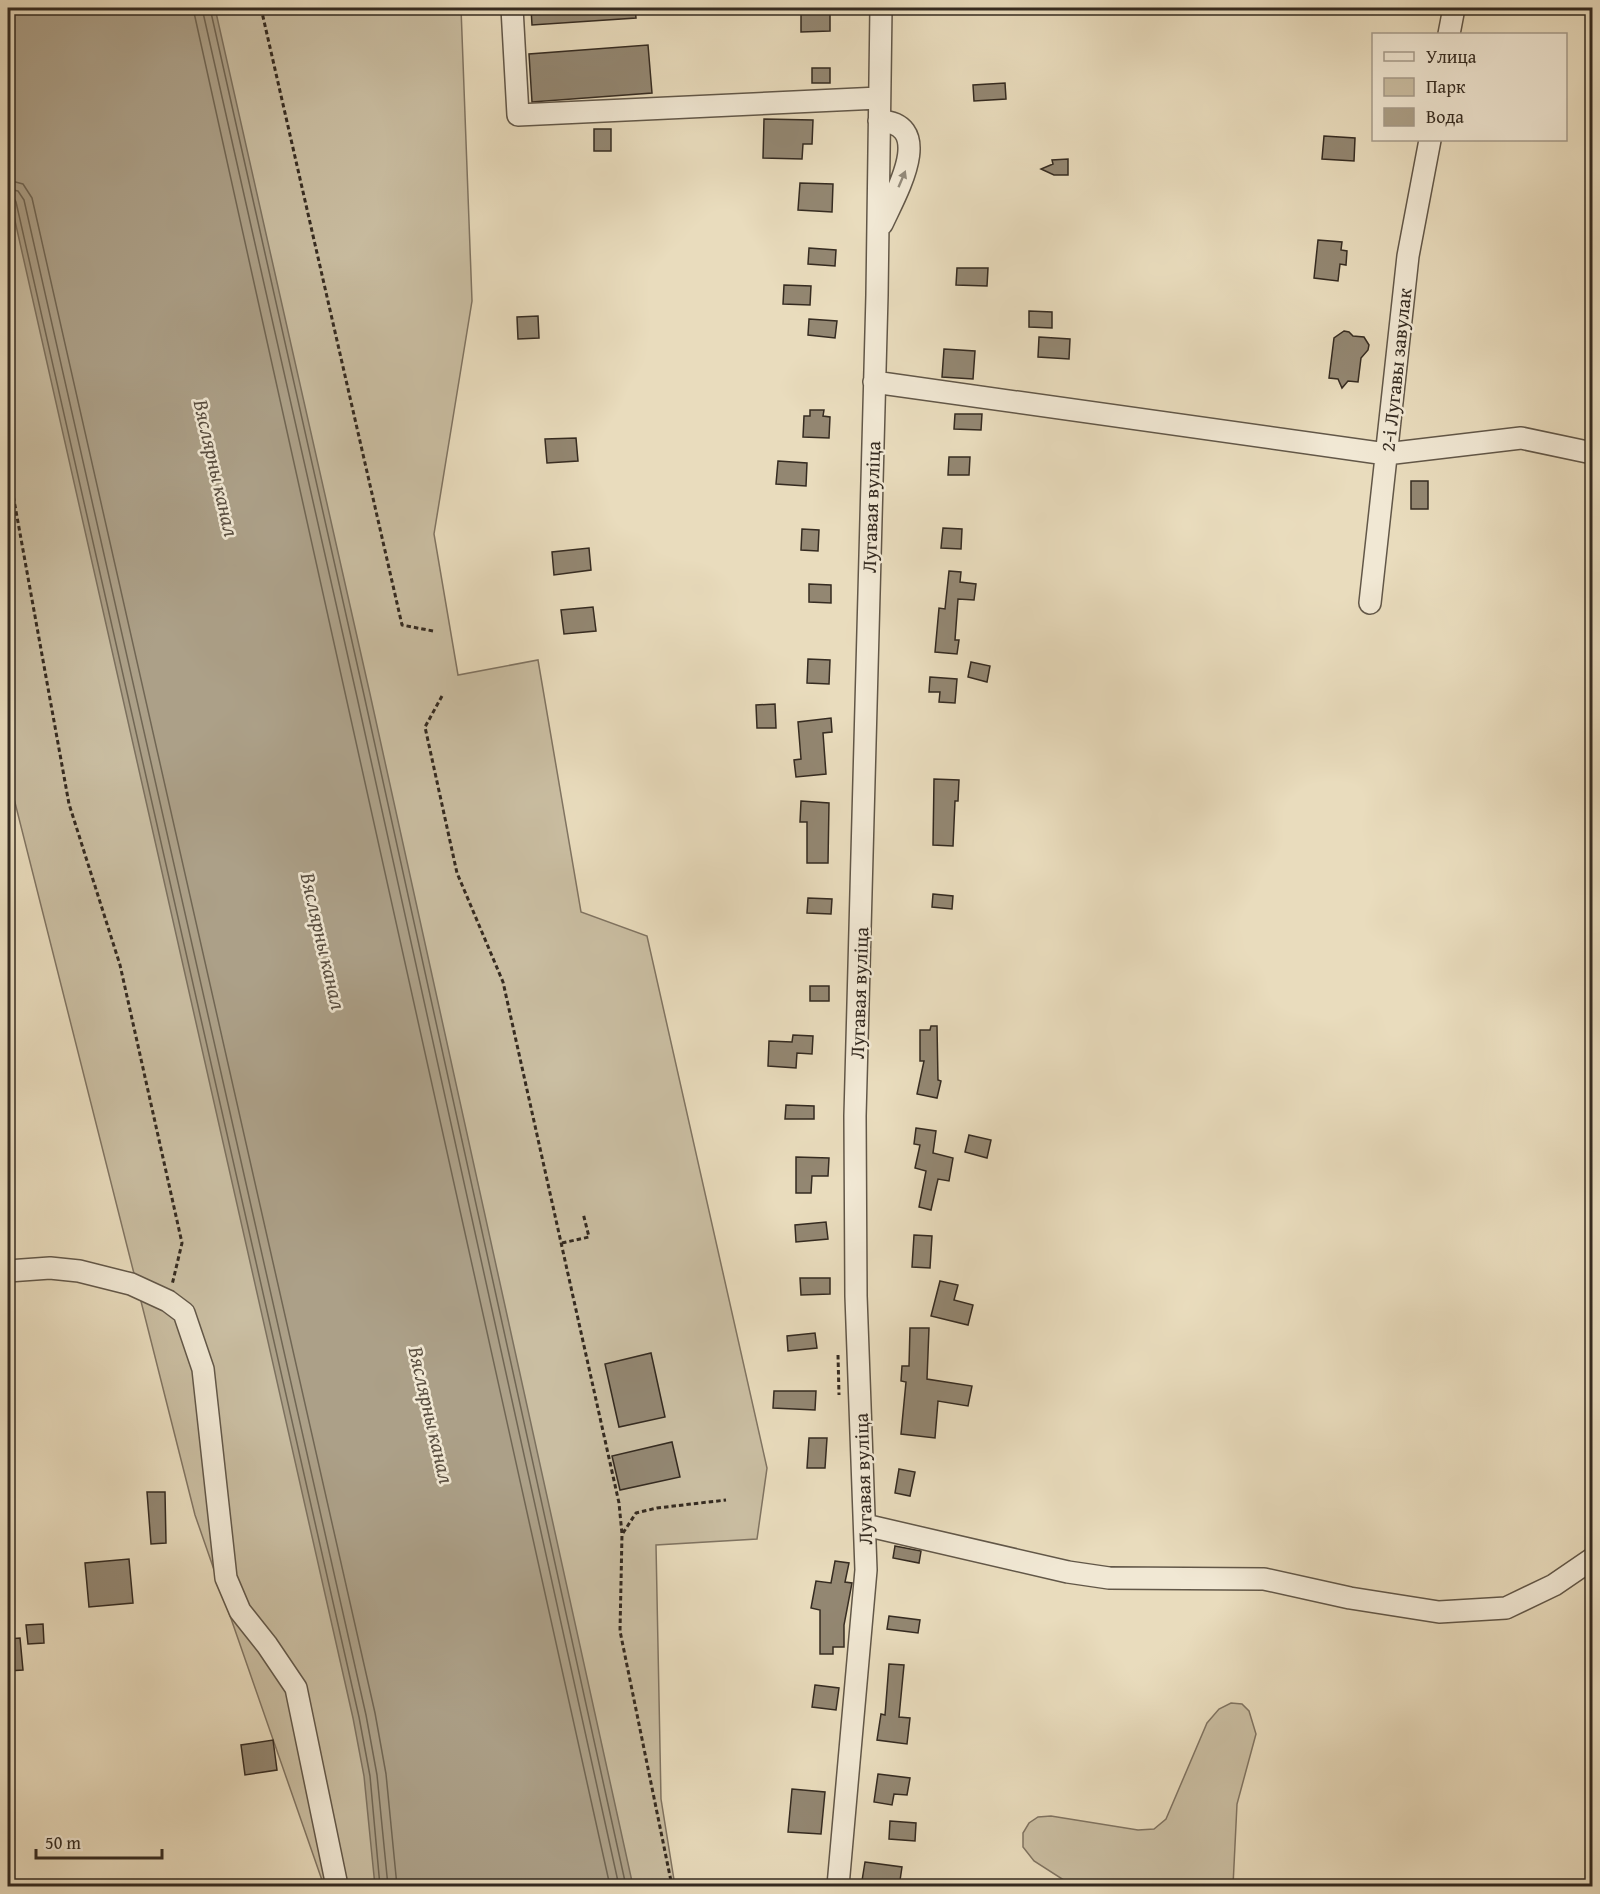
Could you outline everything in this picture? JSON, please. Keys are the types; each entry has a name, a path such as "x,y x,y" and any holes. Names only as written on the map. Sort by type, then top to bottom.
{"street":[{"path":"513,8 518,115 879,98"},
{"name":"Лугавая вуліца","path":"838,1887 866,1570 856,1296 855,1116 878,232 881,8"},
{"path":"1449,33 1454,8"},
{"path":"878,232 907,165 910,150 902,130 889,122 879,121"},
{"name":"2-і Лугавы завулак","path":"1370,603 1408,256 1430,141"},
{"path":"874,381 1386,454 1521,438 1593,453"},
{"path":"8,1271 50,1268 79,1271 131,1284 168,1301 184,1313 203,1369 226,1578 240,1611 267,1645 296,1688 337,1887"},
{"path":"865,1525 1068,1572 1108,1578 1264,1579 1350,1598 1438,1612 1506,1608 1554,1584 1593,1559"}],"path":[{"path":"261,8 402,625 433,631"},
{"path":"8,467 69,804 120,965 182,1243 168,1301"},
{"path":"442,696 425,727 457,873 503,982 620,1503 622,1534 620,1631 672,1887"},
{"path":"562,1244 589,1237 583,1213"},
{"path":"837,1350 838,1395"},
{"path":"622,1534 636,1513 657,1508 726,1500"}],"green space":[{"path":"8,8 461,8 472,301 434,534 458,675 538,660 581,912 647,936 767,1468 757,1539 656,1545 661,1799 675,1886 324,1886 195,1515 8,775"},
{"path":"1231,1703 1242,1704 1249,1711 1256,1734 1237,1804 1233,1886 1073,1886 1034,1861 1023,1847 1023,1833 1029,1823 1038,1817 1051,1816 1138,1830 1154,1829 1166,1819 1207,1723 1219,1709"}],"water":[{"name":"Вяслярны канал","path":"8,8 215,8 370,694 633,1886 375,1886 364,1776 353,1718 8,190"}],"building":[{"path":"531,8 635,8 636,18 532,25"},
{"path":"801,8 830,8 830,31 801,32"},
{"path":"648,45 652,93 532,102 529,54"},
{"path":"812,68 830,68 830,83 812,83"},
{"path":"1005,83 1006,99 974,101 973,85"},
{"path":"764,119 813,120 812,144 803,144 802,159 763,158"},
{"path":"594,129 611,129 611,151 594,151"},
{"path":"1324,136 1355,138 1354,161 1322,159"},
{"path":"1068,159 1068,175 1054,175 1041,169 1053,164 1052,160"},
{"path":"800,183 833,184 832,212 798,210"},
{"path":"1318,240 1342,242 1341,250 1347,251 1346,265 1340,264 1338,281 1314,278"},
{"path":"809,248 836,250 835,266 808,264"},
{"path":"957,268 988,268 987,286 956,285"},
{"path":"784,285 811,286 810,305 783,304"},
{"path":"1029,311 1052,312 1052,328 1029,327"},
{"path":"538,316 539,338 518,339 517,317"},
{"path":"809,319 837,321 835,338 808,335"},
{"path":"1344,331 1353,336 1364,337 1369,345 1361,358 1358,382 1348,381 1342,388 1338,379 1329,378 1334,338"},
{"path":"1039,337 1070,339 1069,359 1038,357"},
{"path":"944,349 975,351 973,379 942,377"},
{"path":"810,410 824,410 823,416 830,417 829,438 803,437 804,416 810,416"},
{"path":"955,414 982,414 981,430 954,429"},
{"path":"576,438 578,461 547,463 545,439"},
{"path":"949,457 970,457 969,475 948,475"},
{"path":"778,461 807,463 806,486 776,484"},
{"path":"1411,481 1428,481 1428,509 1411,509"},
{"path":"943,528 962,529 961,549 941,548"},
{"path":"802,529 819,530 818,551 801,550"},
{"path":"589,548 591,570 554,575 552,552"},
{"path":"949,571 961,572 960,582 976,584 974,600 958,599 955,640 959,640 957,654 935,652 939,608 945,609"},
{"path":"809,584 831,585 831,603 809,602"},
{"path":"593,607 596,631 564,634 561,610"},
{"path":"808,659 830,660 829,684 807,683"},
{"path":"971,662 990,666 987,682 968,677"},
{"path":"930,677 957,679 955,703 939,702 940,692 929,692"},
{"path":"775,704 776,728 757,728 756,705"},
{"path":"831,718 832,732 823,733 826,774 796,777 794,760 801,759 798,722"},
{"path":"934,779 959,780 958,801 955,801 953,846 933,845"},
{"path":"801,801 829,803 828,863 807,863 807,822 800,822"},
{"path":"933,894 953,896 952,909 932,907"},
{"path":"808,898 832,899 831,914 807,913"},
{"path":"810,986 829,986 829,1001 810,1001"},
{"path":"931,1026 937,1026 938,1080 941,1081 937,1098 917,1094 924,1061 920,1061 920,1030 930,1030"},
{"path":"793,1035 813,1036 812,1054 797,1053 796,1068 768,1066 769,1041 792,1042"},
{"path":"786,1105 814,1106 814,1119 785,1119"},
{"path":"916,1128 936,1131 933,1153 953,1158 949,1181 938,1179 931,1210 919,1207 926,1171 915,1168 920,1145 914,1144"},
{"path":"969,1135 991,1140 987,1158 965,1152"},
{"path":"796,1157 829,1158 828,1176 812,1176 811,1193 796,1193"},
{"path":"826,1222 828,1239 796,1242 795,1225"},
{"path":"914,1235 932,1236 930,1268 912,1267"},
{"path":"800,1278 830,1278 830,1294 801,1295"},
{"path":"940,1281 958,1285 954,1300 973,1305 968,1325 931,1316"},
{"path":"910,1328 929,1328 927,1379 972,1386 968,1406 938,1401 935,1438 901,1434 906,1382 901,1381 902,1366 909,1366"},
{"path":"815,1333 817,1348 788,1351 787,1336"},
{"path":"651,1353 665,1417 619,1427 605,1364"},
{"path":"774,1391 816,1391 815,1410 773,1408"},
{"path":"809,1438 827,1438 825,1468 807,1468"},
{"path":"672,1442 680,1477 620,1490 612,1456"},
{"path":"899,1469 915,1472 910,1496 895,1493"},
{"path":"147,1492 165,1492 166,1543 151,1544"},
{"path":"895,1546 921,1551 919,1563 893,1558"},
{"path":"129,1559 133,1603 89,1607 85,1563"},
{"path":"835,1561 849,1563 845,1582 852,1583 844,1625 844,1647 833,1647 833,1654 820,1654 820,1610 811,1608 816,1581 831,1583"},
{"path":"889,1616 920,1620 918,1633 887,1629"},
{"path":"43,1624 44,1643 28,1644 26,1625"},
{"path":"20,1638 23,1670 8,1671 8,1639"},
{"path":"889,1664 904,1665 899,1717 910,1718 907,1744 877,1740 881,1714 885,1715"},
{"path":"815,1685 839,1688 836,1710 812,1707"},
{"path":"273,1740 277,1770 245,1775 241,1745"},
{"path":"878,1774 910,1778 907,1795 894,1794 892,1805 874,1802"},
{"path":"792,1789 825,1792 821,1834 788,1832"},
{"path":"890,1821 916,1823 915,1841 889,1839"},
{"path":"865,1862 902,1867 899,1887 861,1887"}]}
